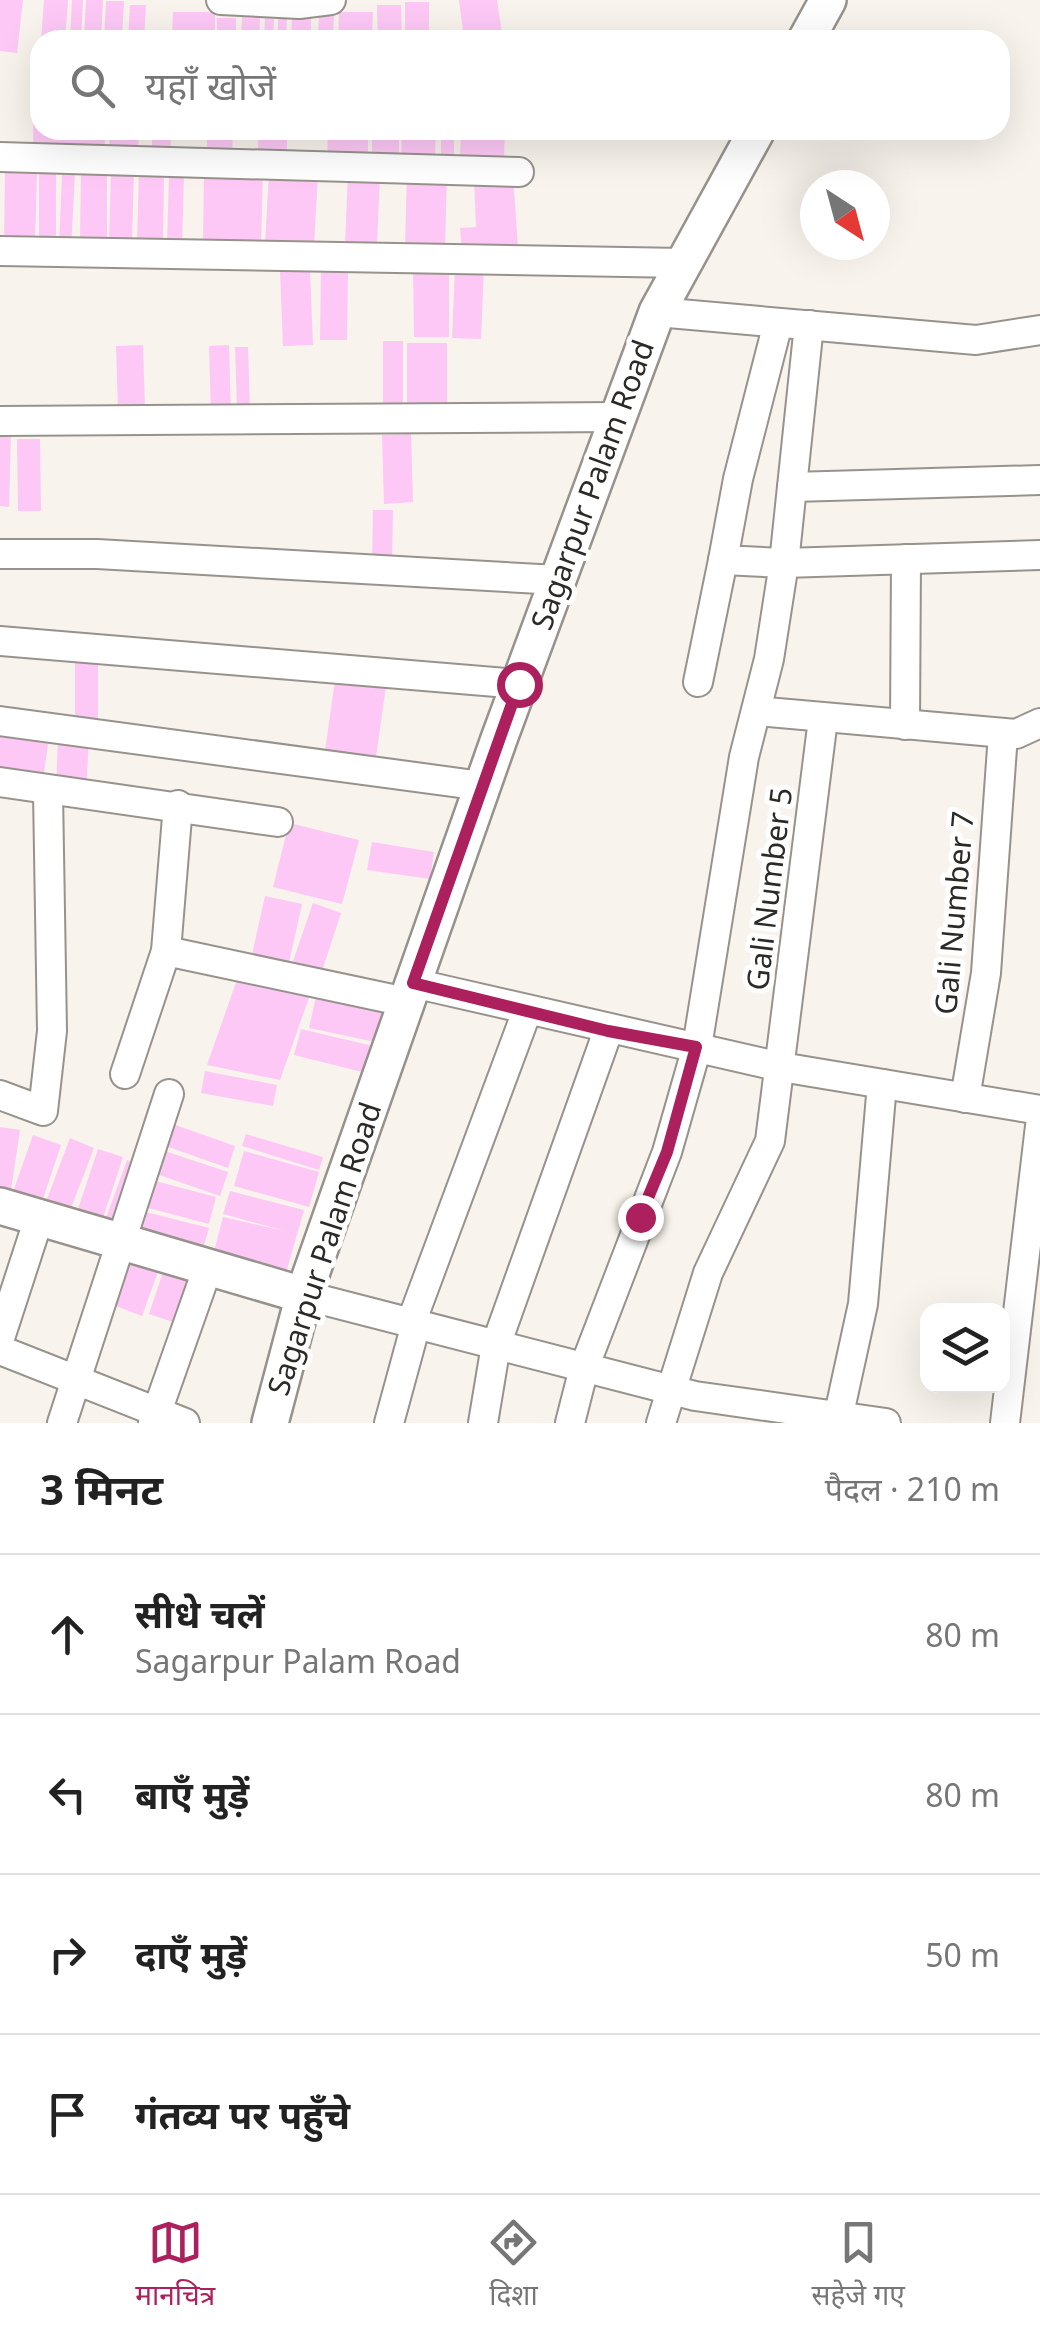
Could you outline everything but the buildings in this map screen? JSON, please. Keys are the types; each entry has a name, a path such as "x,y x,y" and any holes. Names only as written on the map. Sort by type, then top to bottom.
{"street":[{"path":"221,0 330,0"},
{"path":"812,30 828,0"},
{"name":"Sagarpur Palam Road","path":"270,1423 304,1296 482,786 657,312 752,140"},
{"path":"0,156 519,172"},
{"path":"0,251 141,250 684,263"},
{"path":"657,312 976,340 1040,330"},
{"path":"698,682 738,479 778,322"},
{"path":"570,1423 584,1368 667,1152 696,1047 784,563 808,325"},
{"path":"0,421 618,416"},
{"path":"792,488 1040,480"},
{"path":"0,554 98,554 558,580"},
{"path":"723,560 784,563 1040,555"},
{"path":"905,725 906,559"},
{"path":"0,640 519,684"},
{"path":"756,710 1004,734 1028,732 1040,723"},
{"name":"Gali Number 5","path":"661,1423 668,1390 708,1273 770,1141 823,719"},
{"path":"0,721 482,786"},
{"name":"Gali Number 7","path":"966,1098 986,973 1004,734"},
{"path":"0,782 48,792 178,805 278,822"},
{"path":"0,1095 44,1111 52,1030 48,792"},
{"path":"125,1074 166,951 178,805"},
{"path":"166,951 528,1011 781,1067 1040,1110"},
{"path":"389,1423 413,1324 528,1011"},
{"path":"483,1423 496,1345 608,1031"},
{"path":"838,1420 862,1304 882,1084"},
{"path":"62,1423 169,1094"},
{"path":"1005,1423 1040,1126"},
{"path":"0,1206 304,1296 748,1413 886,1423"},
{"path":"0,1338 39,1218"},
{"path":"155,1417 208,1267"},
{"path":"0,1351 76,1380 155,1417 185,1423"}],"route":[{"path":"519,684 413,983 608,1031 696,1047 667,1152 640,1217"}]}
